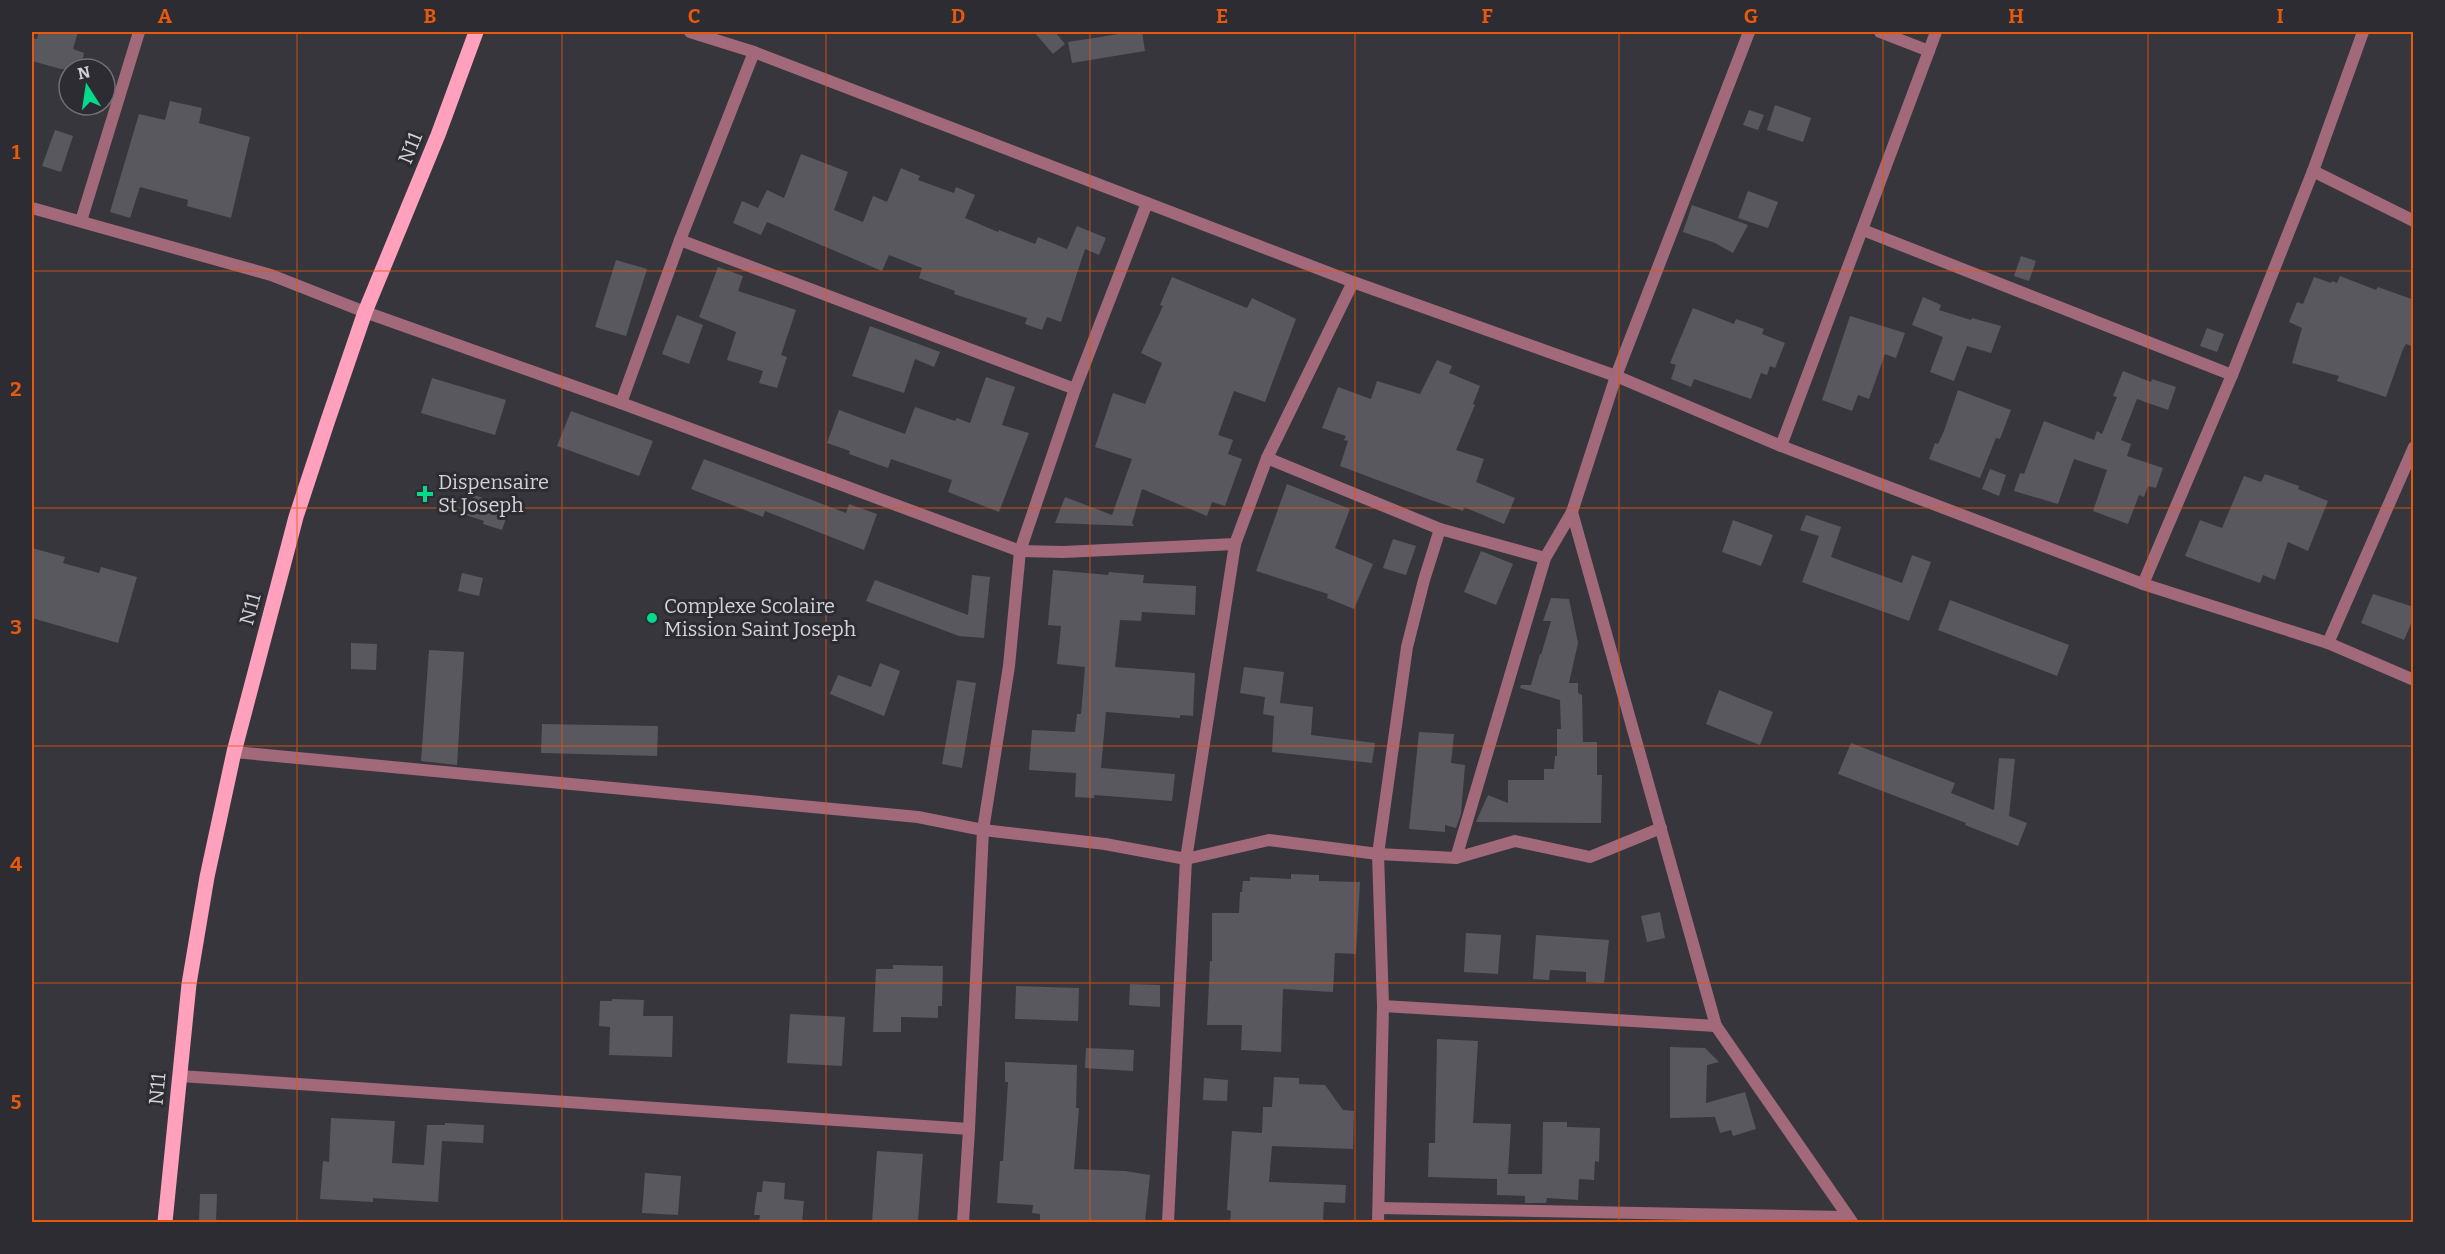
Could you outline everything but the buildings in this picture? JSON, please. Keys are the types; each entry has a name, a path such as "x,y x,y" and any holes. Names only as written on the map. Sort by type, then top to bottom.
{"main road":[{"name":"N11","path":"165,1222 189,984 207,877 234,752 296,517 364,312 438,135 476,32"}],"street":[{"path":"81,221 139,32"},
{"path":"690,32 754,52 1353,282 1616,376 1781,446 2143,584 2328,643 2414,681"},
{"path":"1456,858 1545,558 1572,512 1616,376 1749,32"},
{"path":"1880,32 1929,51"},
{"path":"1781,446 1936,32"},
{"path":"2143,584 2232,375 2313,171 2363,32"},
{"path":"621,403 680,240 754,52"},
{"path":"2313,171 2414,221"},
{"path":"963,1222 983,830 1009,666 1020,551 1075,389 1147,203"},
{"path":"32,208 271,275 364,312 621,403 1020,551 1063,552 1235,544"},
{"path":"1863,230 2232,375"},
{"path":"680,240 1075,389"},
{"path":"1168,1222 1186,859 1235,544 1267,458 1353,282"},
{"path":"2328,643 2414,447"},
{"path":"1267,458 1440,529 1545,558"},
{"path":"1572,512 1716,1026 1849,1220"},
{"path":"1378,1222 1383,1006 1378,854 1407,647 1440,529"},
{"path":"234,752 918,817 983,830 1105,844 1186,859 1269,840 1378,854 1456,858 1515,841 1590,857 1661,828"},
{"path":"1383,1006 1716,1026"},
{"path":"180,1076 969,1128"},
{"path":"1379,1208 1849,1220"}],"place":[{"name":"Dispensaire St Joseph","path":"425,494"},
{"name":"Complexe Scolaire Mission Saint Joseph","path":"652,618"}]}
